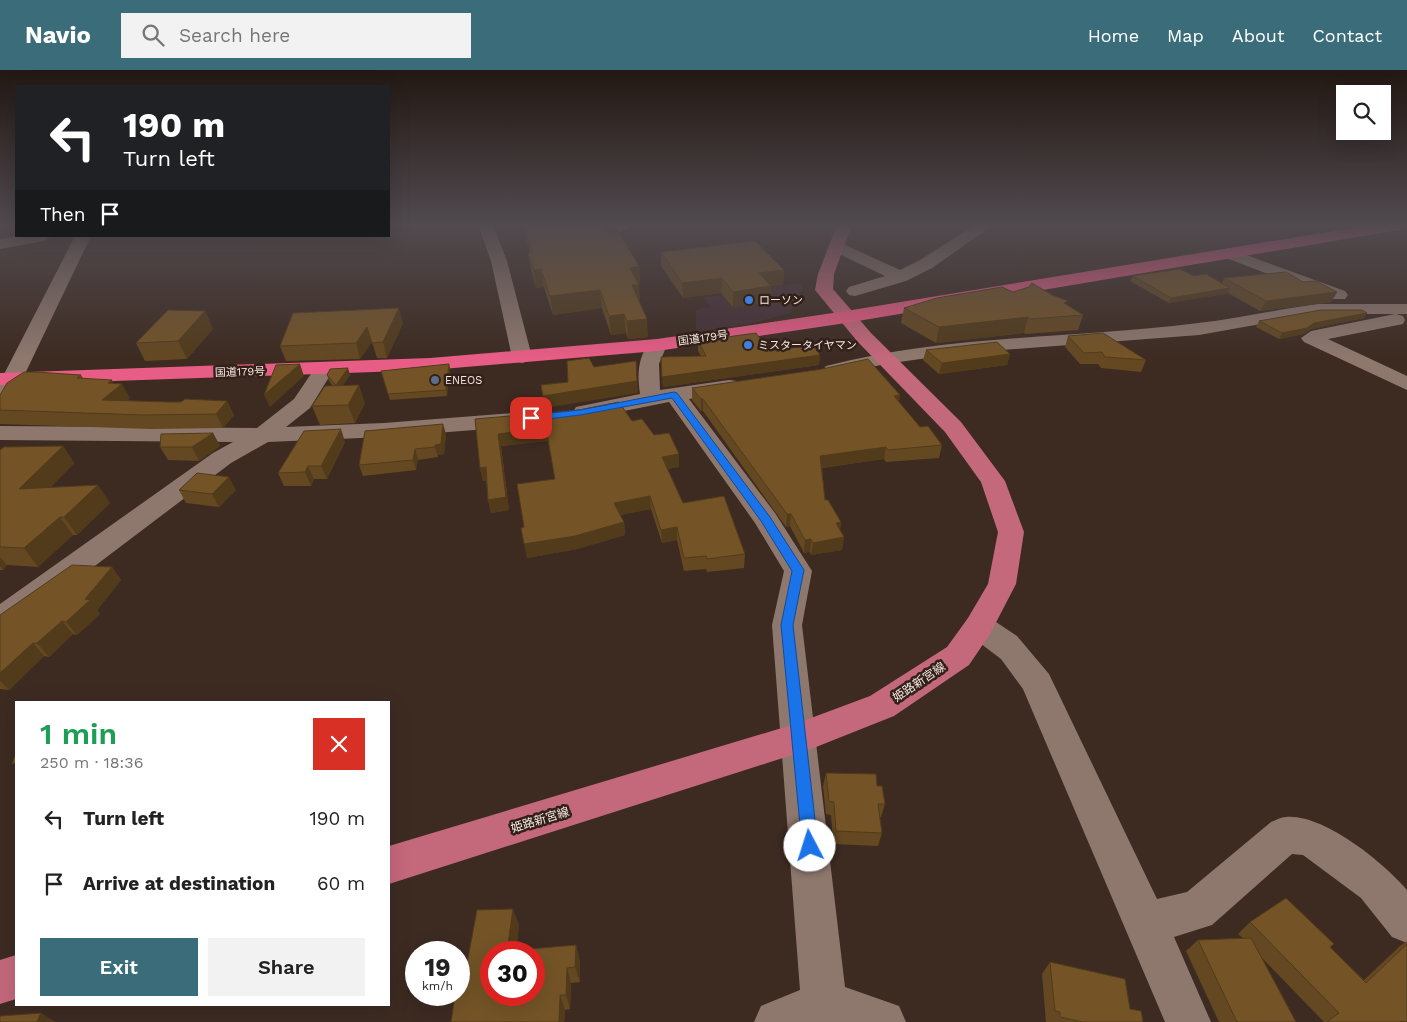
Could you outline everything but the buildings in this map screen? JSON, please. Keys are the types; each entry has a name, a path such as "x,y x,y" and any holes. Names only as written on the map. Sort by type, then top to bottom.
{"highway":[{"name":"国道179号","path":"5,379 324,369 522,357 657,345 851,304 1106,269"}],"main road":[{"name":"姫路新宮線","path":"390,865 799,738 882,706 958,656 979,626 1002,584 1011,532 993,481 953,427 885,358 851,304 824,290 828,269"},
{"path":"0,982 15,977"}],"street":[{"path":"0,403 5,379 65,269"},
{"path":"501,269 522,357"},
{"path":"884,269 900,277"},
{"path":"851,304 915,269"},
{"path":"1271,269 1387,312 1397,321 1318,335 1311,338 1407,384"},
{"path":"810,374 885,358 962,347 1199,330 1262,317 1318,309 1407,309"},
{"path":"657,345 650,353 647,368 662,396 766,519 798,570 787,625 824,1003"},
{"path":"0,619 222,458 260,437 302,403 324,369"},
{"path":"562,414 662,396 752,383"},
{"path":"0,433 150,438 260,437 368,432 534,417"},
{"path":"979,626 998,636 1013,648 1037,684 1146,923 1188,1022"},
{"path":"1146,923 1197,910 1285,835 1310,838 1375,884 1407,922"},
{"path":"777,1022 824,1003 883,1022"}],"shaded area":[{"path":"800,283 803,288 790,313 754,323 696,332 696,310 711,307 703,298"}],"place":[{"name":"ローソン","path":"749,300"},
{"name":"ミスタータイヤマン","path":"748,345"},
{"name":"ENEOS","path":"435,380"}],"route":[{"path":"531,418 580,413 674,394 736,481 766,519 798,570 787,625 810,846"}]}
